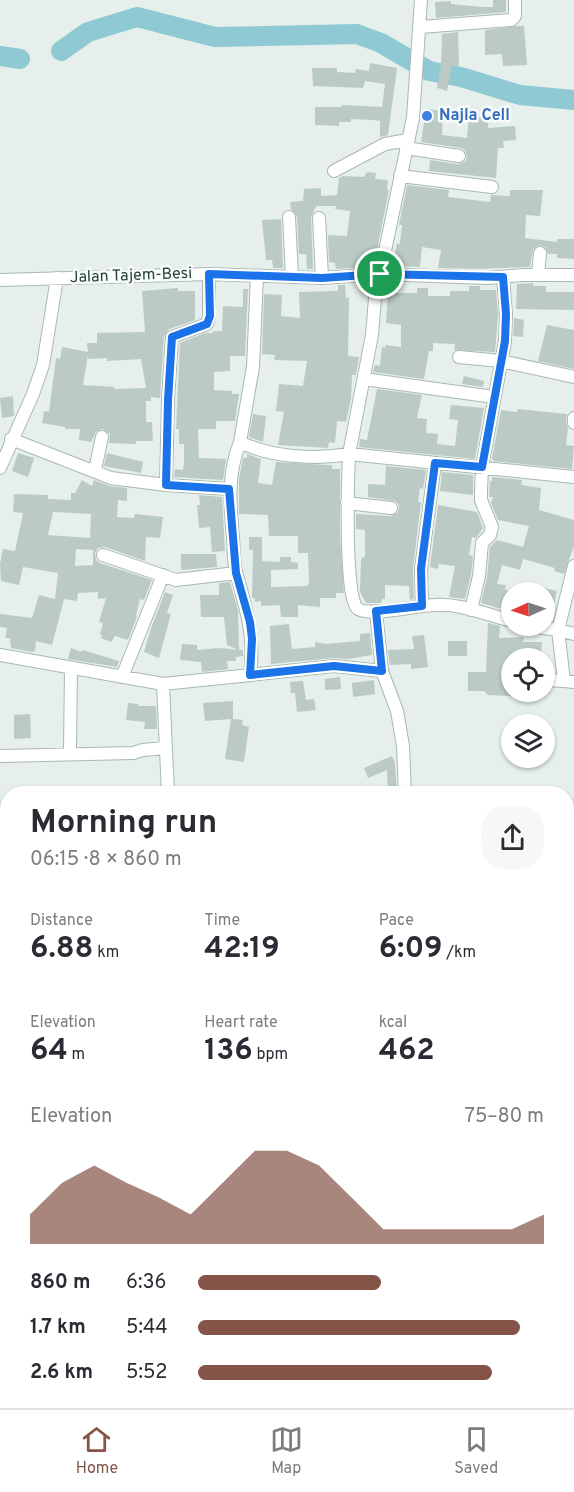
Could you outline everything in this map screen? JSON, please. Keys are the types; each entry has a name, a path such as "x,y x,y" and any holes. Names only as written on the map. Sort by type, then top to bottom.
{"street":[{"path":"422,0 417,83 380,274 364,379 349,454 347,503 353,603 359,610 376,611 445,605 501,618"},
{"path":"421,27 511,20 515,16 515,0"},
{"path":"334,171 385,144 407,144 459,156"},
{"path":"400,176 492,187"},
{"path":"290,217 292,276"},
{"path":"320,218 322,278"},
{"path":"538,275 540,253"},
{"path":"166,485 172,337 207,324 210,316 209,274"},
{"name":"Jalan Tajem-Besi","path":"0,280 209,274 322,278 380,274 503,277 574,275"},
{"path":"250,675 252,639 250,622 236,573 229,489 231,467 240,442 253,367 257,276"},
{"path":"471,610 479,576 482,543 490,535 492,526 481,497 482,467 501,360 506,314 503,277"},
{"path":"0,468 33,394 43,365 57,278"},
{"path":"459,357 501,360 574,377"},
{"path":"364,379 494,397"},
{"path":"574,418 574,423"},
{"path":"95,470 102,437"},
{"path":"11,440 111,477 166,485 229,489"},
{"path":"240,442 252,448 294,455 332,457 349,454 574,477"},
{"path":"422,606 421,569 435,463"},
{"path":"347,503 391,508"},
{"path":"103,555 181,580 236,573"},
{"path":"569,681 558,630 574,566"},
{"path":"122,677 163,575"},
{"path":"376,611 382,671 397,711 403,746 405,786"},
{"path":"555,630 574,634"},
{"path":"0,656 163,684 334,666 382,671"},
{"path":"70,749 71,669"},
{"path":"163,684 167,786"},
{"path":"0,756 133,753 165,748"}],"building":[{"path":"493,0 506,0 506,12 436,18 435,2 451,1 451,4 493,7"},
{"path":"524,26 527,65 503,66 502,54 485,55 485,30"},
{"path":"458,32 459,66 452,66 447,91 437,88 441,65 442,34"},
{"path":"370,63 397,68 388,135 380,137 380,121 373,120 351,119 351,122 339,122 339,126 315,125 315,107 342,107 342,105 382,107 385,84 365,81 363,88 313,86 312,68 337,68 337,72 355,73 356,69 369,71"},
{"path":"426,109 443,111 442,135 467,138 469,116 489,118 488,128 515,126 516,140 503,141 504,148 498,148 496,178 429,171 430,160 458,164 465,162 467,157 465,150 461,148 421,142"},
{"path":"367,172 376,173 375,179 388,180 387,189 389,190 375,260 368,258 368,267 336,269 335,263 329,262 328,235 347,236 350,211 335,209 336,206 316,206 311,218 313,269 307,269 306,254 299,254 297,217 291,209 290,202 303,201 304,189 321,188 321,196 337,195 339,178 343,176 364,177"},
{"path":"407,185 449,190 448,197 490,202 491,195 510,196 510,190 543,190 540,216 526,215 525,238 557,242 557,239 574,239 574,259 557,258 557,254 548,254 545,247 540,245 533,249 530,267 438,268 441,250 422,247 420,267 393,266 397,243 400,244 402,225 399,225"},
{"path":"281,219 283,268 273,268 272,260 266,260 262,220"},
{"path":"533,283 533,286 546,286 546,292 574,292 574,310 516,309 517,284"},
{"path":"338,285 345,285 346,298 349,297 348,356 359,357 356,375 352,375 351,399 346,422 337,421 335,443 329,442 328,448 278,445 284,412 276,411 279,384 303,386 307,361 274,360 275,355 262,354 264,294 282,295 281,316 300,318 299,292 338,291"},
{"path":"469,286 480,286 480,290 496,290 498,315 495,352 454,350 455,344 433,343 433,351 429,351 424,379 373,372 375,365 380,366 382,347 385,348 385,345 401,347 401,325 386,323 388,293 417,293 417,288 428,288 428,296 450,296 450,291 469,291"},
{"path":"178,288 178,291 195,291 195,320 169,329 164,336 160,398 151,397 151,401 146,401 146,422 152,422 153,441 136,441 136,444 109,443 110,434 103,429 96,432 91,442 79,440 80,429 65,429 65,427 42,423 44,411 49,412 56,358 60,359 62,347 88,352 87,343 97,343 97,333 145,332 142,291","holes":["88,355 88,359 107,358 107,361 141,359 146,388 114,389 114,387 83,385"]},
{"path":"243,289 248,289 245,356 230,356 230,371 214,372 214,390 232,391 232,394 239,394 235,421 216,421 216,429 198,429 199,458 226,459 223,480 174,477 175,469 183,470 184,464 184,444 179,444 179,429 176,429 180,343 205,333 222,331 223,306 243,307"},
{"path":"514,318 524,320 523,337 513,336"},
{"path":"547,325 574,330 574,369 538,361"},
{"path":"464,376 484,381 483,387 462,384"},
{"path":"377,389 422,395 417,418 427,419 426,433 438,434 437,444 455,446 458,420 449,419 451,405 484,408 475,459 359,447 360,439 367,440"},
{"path":"13,396 14,416 2,418 0,398"},
{"path":"517,409 567,414 566,445 574,446 572,469 494,461 492,458 501,410 517,412"},
{"path":"253,414 266,416 263,442 249,437"},
{"path":"18,453 34,458 28,477 12,471"},
{"path":"107,453 143,462 141,473 104,466"},
{"path":"247,454 261,459 258,483 272,485 276,462 332,465 332,469 340,469 340,536 344,593 336,593 336,598 320,598 320,607 298,605 298,617 281,617 280,605 261,606 261,601 255,602 255,598 252,598 253,550 249,550 249,537 262,537 262,561 280,562 280,557 291,557 291,562 298,563 298,569 271,570 271,587 307,586 309,583 308,553 298,553 298,536 269,536 268,515 239,514 239,479 243,458 247,458"},
{"path":"386,466 426,470 418,502 421,502 413,568 414,599 410,600 409,586 385,585 385,599 382,599 381,603 366,603 360,592 361,559 365,556 365,530 356,529 356,514 391,516 398,512 399,505 395,501 368,497 368,484 385,485"},
{"path":"442,472 473,475 473,495 440,491"},
{"path":"492,477 522,480 521,485 541,488 539,510 574,520 574,546 564,574 554,571 555,568 523,559 520,570 502,565 497,584 501,584 501,609 481,603 490,547 497,540 523,547 529,526 498,520 491,503 493,497 489,497 490,481"},
{"path":"82,480 92,486 94,480 110,486 127,488 127,501 118,500 117,517 134,518 135,514 163,517 160,538 146,537 145,561 105,547 98,548 95,553 96,560 100,563 152,580 144,600 140,599 137,617 128,640 115,636 111,642 101,638 103,623 99,622 106,598 98,599 98,592 78,593 77,601 64,599 52,645 36,641 35,651 32,652 11,648 10,638 5,638 7,628 0,627 0,614 32,618 39,595 55,599 58,573 23,567 19,585 1,581 0,564 3,549 15,551 23,513 13,512 14,494 48,495 48,499 71,500 71,493 75,493","holes":["53,512 91,514 90,538 48,535","76,549 93,550 93,565 75,566"]},
{"path":"199,495 222,497 225,551 212,552 210,527 199,528 197,505 200,505"},
{"path":"438,505 477,512 483,528 476,538 472,537 469,555 473,556 471,575 465,599 449,597 455,566 439,564 438,569 430,567"},
{"path":"181,554 216,554 217,567 181,570"},
{"path":"230,582 238,610 239,650 227,645 224,617 201,617 200,595 219,595 219,583"},
{"path":"165,592 173,595 167,613 171,614 159,658 144,652"},
{"path":"488,623 500,626 499,638 524,637 523,642 542,642 542,648 501,648 501,696 488,695 484,691 468,691 468,672 486,672"},
{"path":"289,624 292,649 315,647 315,642 326,644 360,641 360,634 370,633 372,655 348,659 333,658 271,664 270,626"},
{"path":"424,635 428,667 411,669 411,664 390,665 388,650 414,649 412,636"},
{"path":"448,641 467,641 467,656 448,656"},
{"path":"182,644 197,645 197,650 218,648 243,650 243,656 236,657 236,661 227,661 228,669 202,672 201,662 180,660"},
{"path":"71,648 119,661 117,667 68,659"},
{"path":"340,677 341,689 325,690 325,679"},
{"path":"374,680 375,694 353,697 352,683"},
{"path":"303,681 306,700 314,699 316,710 297,712 295,693 291,693 290,682"},
{"path":"233,701 233,719 243,720 242,725 249,727 244,762 225,759 231,719 205,721 203,703"},
{"path":"128,703 138,704 138,706 156,706 157,729 144,729 145,722 126,720"},
{"path":"30,714 31,738 14,739 14,715"},
{"path":"392,756 395,763 396,786 388,786 387,770 368,778 364,768"}],"waterway":[{"path":"61,51 88,32 137,17 215,37 357,34 381,43 429,71 461,77 520,95 574,100"},
{"path":"0,56 20,59"}],"place":[{"name":"Najla Cell","path":"427,116"}],"route":[{"path":"209,274 322,278 380,274 503,277 506,314 505,341 482,467 435,463 421,569 422,606 376,611 382,671 334,666 250,675 252,639 250,622 236,573 229,489 166,485 172,337 207,324 210,316 209,274"}]}
